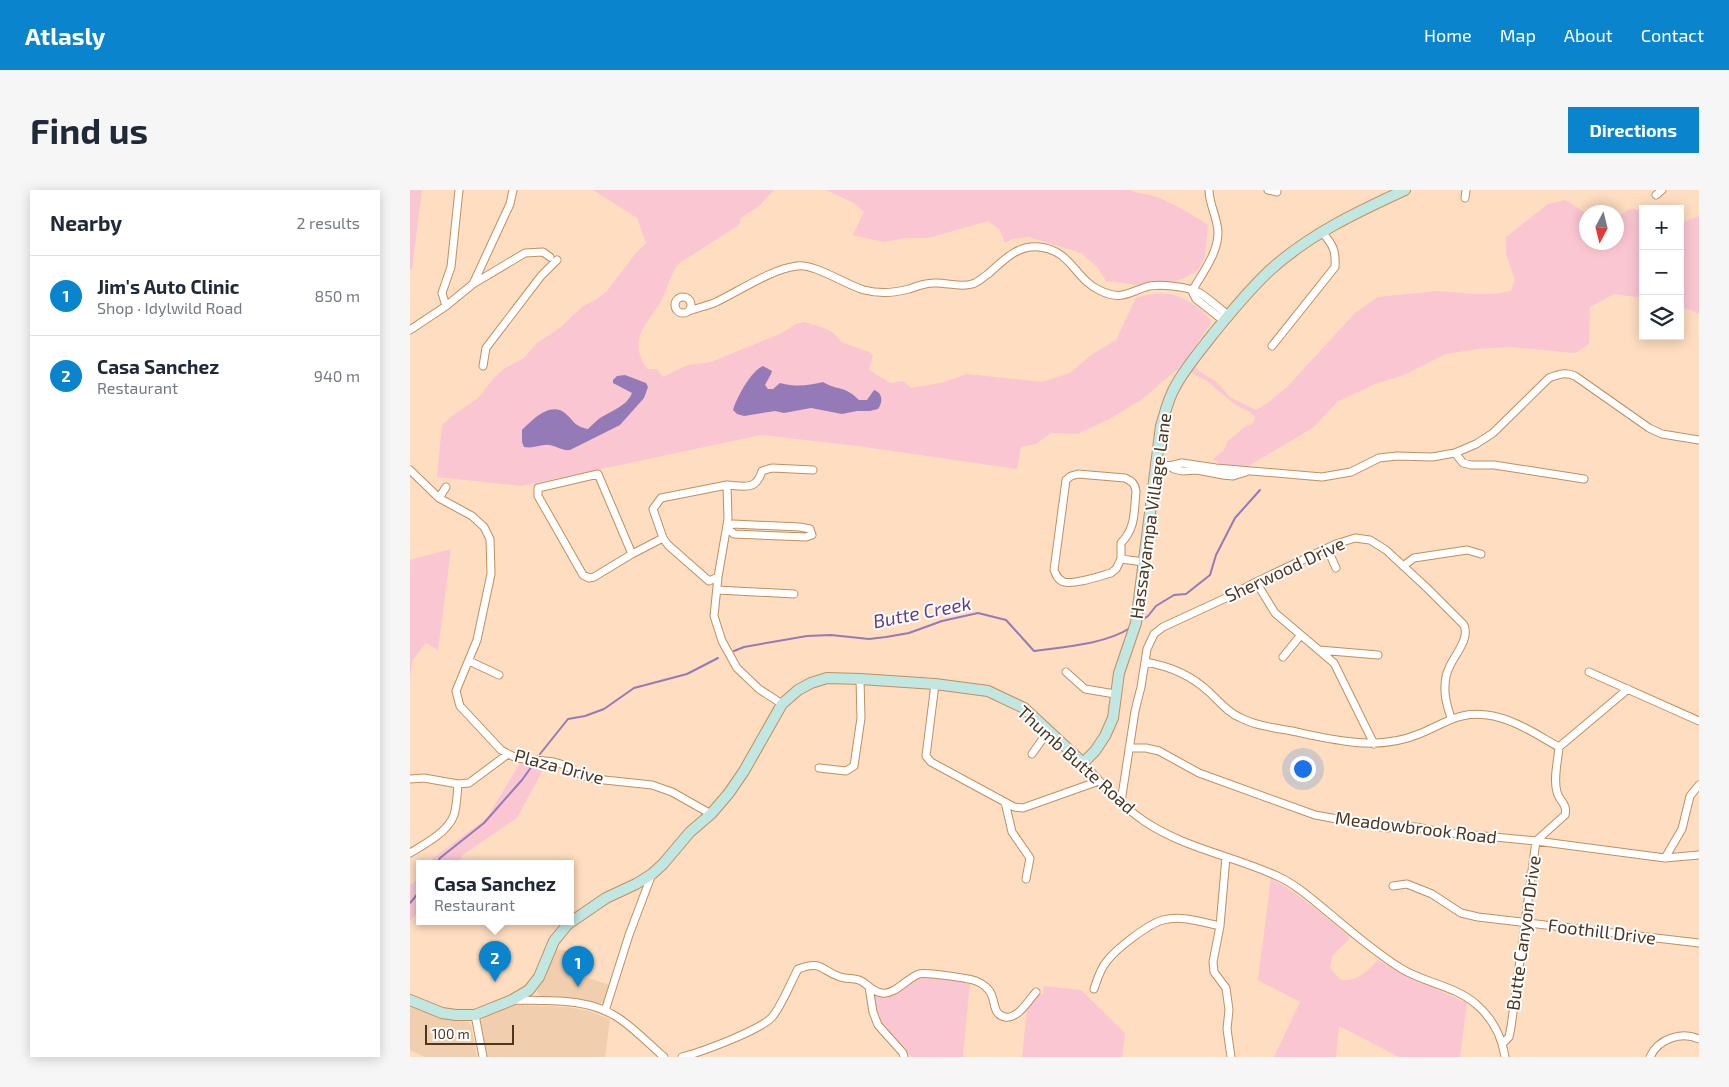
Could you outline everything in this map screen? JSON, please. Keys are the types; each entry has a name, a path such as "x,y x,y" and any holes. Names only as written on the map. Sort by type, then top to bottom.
{"street":[{"path":"446,306 442,293 451,267 459,190"},
{"path":"473,284 510,204 513,190"},
{"path":"1192,291 1217,244 1218,233 1210,204 1209,190"},
{"path":"1268,190 1277,192"},
{"name":"Hassayampa Village Lane","path":"1083,763 1104,736 1113,718 1119,673 1136,623 1161,426 1175,387 1226,318 1270,271 1322,232 1354,213 1405,190"},
{"path":"1465,198 1466,190"},
{"path":"1656,195 1662,190"},
{"path":"1272,346 1335,267 1336,254 1331,243 1322,232"},
{"path":"689,311 714,303 782,270 797,265 818,270 864,290 892,292 933,283 972,284 982,279 1014,251 1038,247 1058,252 1100,291 1122,296 1146,287 1166,286 1192,291 1200,293 1203,300 1226,318"},
{"path":"410,330 446,306 473,284 525,253 543,252 553,259 486,348 483,366"},
{"path":"1155,463 1169,466 1174,470 1207,469 1233,476 1251,471 1330,477 1351,472 1379,458 1397,456 1432,457 1455,453 1493,434 1549,378 1558,374 1568,373 1576,376 1649,428 1662,434 1699,440"},
{"path":"1455,453 1463,463 1471,465 1494,465 1584,479"},
{"path":"718,577 709,580 668,545 663,538 653,509 661,498 728,485 751,486 759,480 762,470 772,468 813,470"},
{"name":"Plaza Drive","path":"410,470 439,498 472,516 484,527 490,539 492,574 478,640 456,691 460,706 501,750 516,758 554,762 595,779 652,785 672,792 711,814"},
{"path":"632,554 598,474 538,488 538,496 583,575 589,578 594,578 632,554 663,538"},
{"path":"1078,474 1125,478 1135,485 1132,528 1129,535 1121,543 1121,559 1116,570 1111,573 1070,583 1056,577 1054,570 1066,480 1071,476 1078,474"},
{"path":"728,485 726,528 714,616 722,641 737,668 759,689 782,704"},
{"path":"439,498 446,487"},
{"path":"733,524 800,527 810,529 812,535 806,537 734,534 726,528 733,524"},
{"name":"Sherwood Drive","path":"1121,802 1145,662 1149,642 1154,634 1163,627 1327,548 1355,538 1370,540 1386,550 1464,625 1464,639 1448,669 1444,686 1445,698 1451,718"},
{"path":"1327,548 1336,568"},
{"path":"1403,566 1414,558 1467,550 1481,554"},
{"path":"1121,559 1144,562"},
{"path":"1256,582 1275,613 1334,663 1374,744"},
{"path":"717,590 794,594"},
{"path":"1283,657 1300,636"},
{"path":"1319,650 1378,655"},
{"path":"469,661 499,675"},
{"path":"1145,662 1175,669 1190,677 1240,718 1260,725 1344,741 1374,744 1419,734 1451,718 1472,714 1501,718 1559,747 1628,689"},
{"path":"1066,672 1085,689 1115,694"},
{"path":"1589,672 1699,721"},
{"name":"Thumb Butte Road","path":"605,1010 629,935 652,874 729,793 744,771 782,704 811,682 827,678 860,679 935,684 988,691 1024,708 1143,821 1182,841 1277,876 1301,890 1376,952 1404,970 1465,996 1478,1006 1496,1028 1503,1043 1505,1057"},
{"path":"819,768 846,771 854,766 861,718 860,679"},
{"path":"935,684 926,756 931,762 1014,807 1023,808 1099,781"},
{"path":"1032,754 1049,730"},
{"name":"Butte Canyon Drive","path":"1503,1043 1509,1037 1511,1027 1536,841 1566,811 1557,794 1556,781 1559,747"},
{"name":"Meadowbrook Road","path":"1130,748 1146,748 1159,751 1199,774 1315,815 1387,828 1400,826 1416,827 1441,832 1536,841 1665,858 1699,855"},
{"path":"410,779 424,778 458,784 469,783 508,754"},
{"path":"410,853 449,824 455,808 458,784"},
{"path":"1665,858 1682,829 1690,796 1699,785"},
{"path":"1005,802 1012,832 1030,858 1026,879"},
{"path":"1226,857 1220,926 1213,962 1214,972 1226,988 1230,1010 1227,1029 1231,1057"},
{"path":"574,920 606,898 652,874"},
{"name":"Foothill Drive","path":"1394,886 1407,884 1432,894 1461,913 1478,917 1699,943"},
{"path":"1094,989 1107,961 1135,936 1162,920 1181,918 1220,926"},
{"path":"410,1000 456,1016 475,1014 512,1000 529,990 539,977 554,941 567,925"},
{"path":"682,1057 717,1046 761,1026 772,1017 798,968 811,964 824,968 840,977 860,980 869,987 884,994 919,974 962,977 976,981 987,988 992,995 997,1012 1003,1017 1012,1017 1019,1012 1036,992"},
{"path":"869,987 872,1012 878,1024 903,1055 910,1057"},
{"path":"512,1000 567,1002 605,1010 620,1019 664,1057"},
{"path":"475,1014 483,1057"},
{"path":"1650,1057 1664,1042 1677,1035 1692,1036 1699,1039"}],"shaded area":[{"path":"410,190 422,190 412,269 410,271"},
{"path":"593,190 774,190 760,205 741,218 739,225 678,264 675,269 660,303 644,327 638,348 647,369 657,369 663,377 688,365 711,362 780,334 796,324 804,322 824,328 834,333 841,342 869,352 873,356 869,370 890,383 903,381 911,388 941,383 967,374 1042,382 1070,373 1091,355 1116,340 1136,298 1160,293 1183,298 1207,315 1211,322 1188,358 1200,372 1217,382 1230,397 1256,410 1287,387 1355,313 1378,297 1438,291 1493,294 1511,291 1515,280 1506,254 1506,237 1548,204 1565,200 1579,209 1579,250 1624,250 1624,213 1629,209 1639,210 1639,297 1614,294 1590,307 1589,344 1575,353 1510,347 1477,349 1446,354 1404,375 1375,384 1337,402 1314,427 1245,468 1224,467 1213,459 1224,450 1228,441 1247,425 1254,422 1255,417 1250,412 1234,404 1207,381 1180,367 1141,400 1111,418 1078,434 1051,433 1036,444 1021,447 1017,469 858,446 761,435 521,486 437,477 442,425 478,398 505,368 524,358 537,343 561,327 583,306 607,291 646,243 637,218"},
{"path":"826,190 1130,190 1166,201 1208,225 1205,256 1198,270 1173,282 1151,281 1136,285 1106,281 1098,268 1081,253 1029,237 1012,239 1005,243 1000,230 988,221 928,238 906,238 884,242 853,235 864,212 854,203"},
{"path":"1699,216 1699,314 1684,308 1684,222"},
{"path":"763,366 772,371 765,385 768,389 773,389 780,383 802,385 823,382 849,392 859,400 867,400 874,390 877,391 881,395 881,404 878,409 842,414 811,408 784,413 775,411 744,416 737,414 733,410 741,392 754,373"},
{"path":"625,375 646,383 648,387 644,398 620,425 570,450 549,445 524,447 522,430 536,417 548,410 560,410 577,425 588,429 600,418 623,405 632,393 613,383 613,380 617,376"},
{"path":"451,549 438,650 426,643 412,661 410,679 410,560"},
{"path":"520,763 545,766 517,818 464,854 459,860 432,860 487,818"},
{"path":"1271,878 1312,906 1350,938 1332,956 1330,968 1341,980 1357,977 1366,972 1378,960 1405,975 1467,1003 1460,1057 1399,1057 1339,1026 1336,1057 1274,1057 1300,1002 1258,980"},
{"path":"416,881 416,914 410,921 410,885"},
{"path":"556,949 585,953 582,976 610,985 605,1002 596,1004 538,994 537,991 546,976"},
{"path":"920,976 970,981 963,1057 913,1057 907,1054 881,1024 875,1014 874,994 893,995"},
{"path":"1044,986 1081,990 1125,1033 1122,1057 1022,1057 1027,1010 1038,994 1043,994"},
{"path":"512,1006 567,1007 589,1011 610,1019 605,1057 487,1057 481,1021"},
{"path":"410,1007 443,1019 468,1022 471,1025 477,1057 424,1057 410,1050"}],"waterway":[{"name":"Butte Creek","path":"1142,620 1156,606 1174,595 1186,594 1210,575 1216,555 1235,518 1260,490"},
{"name":"Butte Creek","path":"734,651 744,647 807,636 831,635 869,639 886,637 909,633 942,621 978,613 1006,620 1034,651 1097,641 1109,638 1130,628"},
{"name":"Butte Creek","path":"540,754 568,719 585,716 604,709 634,688 687,674 718,658"},
{"name":"Butte Creek","path":"439,860 484,823 532,766"},
{"name":"Butte Creek","path":"410,903 416,896"}],"place":[{"name":"Casa Sanchez","path":"495,982"},
{"name":"Jim's Auto Clinic","path":"578,987"}]}
